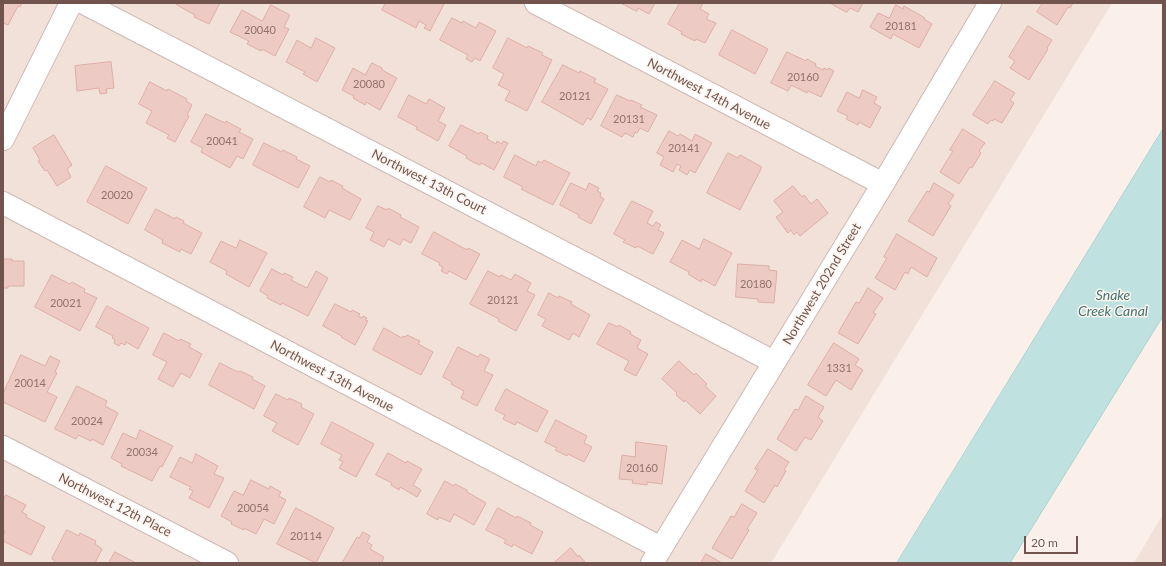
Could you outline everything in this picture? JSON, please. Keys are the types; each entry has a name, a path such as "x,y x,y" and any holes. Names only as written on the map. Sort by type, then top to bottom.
{"street":[{"path":"3,139 71,3"},
{"name":"Northwest 13th Court","path":"84,3 774,362"},
{"name":"Northwest 14th Avenue","path":"536,3 883,184"},
{"name":"Northwest 202nd Street","path":"657,555 883,184 983,5"},
{"name":"Northwest 13th Avenue","path":"3,203 657,555"},
{"name":"Northwest 12th Place","path":"3,446 227,563"}],"shaded area":[{"path":"3,3 1112,3 771,563 3,563"},
{"path":"1163,514 1163,563 1134,563"}],"water":[{"name":"Snake Creek Canal","path":"1163,129 1163,316 1010,563 897,563"}],"building":[{"path":"3,3 22,3 20,7 18,6 8,25 3,23"},
{"path":"177,3 220,3 209,24 194,17 195,15 177,5"},
{"path":"386,3 444,4 430,31 424,28 426,25 419,21 416,28 382,10"},
{"path":"621,3 655,3 649,14 638,8 637,11"},
{"path":"680,3 703,3 700,9 709,14 706,19 716,23 705,43 696,39 695,41 681,34 682,32 668,24"},
{"path":"830,3 863,3 858,12 850,8 847,12"},
{"path":"1043,3 1073,3 1070,8 1068,7 1057,25 1037,12"},
{"path":"271,5 290,15 284,27 289,29 275,56 262,49 261,51 247,44 249,41 230,32 242,10 262,21"},
{"path":"896,5 903,9 904,6 925,18 924,19 932,24 919,48 893,34 891,39 870,27 878,13 889,18"},
{"path":"452,18 462,23 463,21 476,28 479,22 496,31 480,61 475,58 472,62 466,59 468,55 440,40"},
{"path":"1028,26 1052,40 1029,80 1010,68 1015,61 1009,57"},
{"path":"732,30 768,49 755,74 719,55"},
{"path":"316,38 335,48 317,82 303,74 305,72 286,62 297,40 311,48"},
{"path":"508,38 527,48 528,46 543,53 542,55 552,60 527,111 505,100 510,91 498,85 504,74 493,68"},
{"path":"787,52 806,61 807,59 816,64 815,66 823,70 824,68 828,70 829,68 834,71 821,97 808,91 807,93 791,85 788,91 771,83"},
{"path":"111,62 114,88 106,89 107,93 100,94 99,88 77,91 75,66"},
{"path":"372,63 397,78 380,110 366,102 365,105 353,98 354,96 342,90 353,68 365,75"},
{"path":"563,65 596,79 594,82 608,89 591,120 587,118 583,125 542,102"},
{"path":"995,81 1015,93 1010,100 1014,103 1002,123 994,119 988,124 973,115"},
{"path":"150,82 187,99 186,101 192,105 187,115 189,116 175,142 167,138 169,135 146,123 152,111 139,104"},
{"path":"863,90 877,97 874,103 881,107 870,128 859,122 858,125 846,119 848,116 837,111 847,92 859,98"},
{"path":"409,95 426,104 429,99 445,108 438,121 446,125 438,141 416,129 417,127 398,117"},
{"path":"617,95 642,105 640,107 657,115 648,132 640,128 637,133 635,132 633,137 625,133 622,137 601,126"},
{"path":"206,114 225,123 226,121 241,129 239,132 253,139 243,159 237,156 230,168 201,152 203,148 191,142"},
{"path":"461,125 479,134 480,132 488,136 487,139 496,144 497,141 502,144 503,141 508,143 494,170 481,163 480,165 473,162 466,158 467,156 449,146"},
{"path":"963,129 985,143 979,151 981,153 972,168 970,167 959,184 940,172 953,151 950,150"},
{"path":"669,131 678,136 680,134 692,141 695,134 712,143 695,173 690,170 687,175 679,170 681,166 677,164 673,172 660,165 664,157 657,153"},
{"path":"54,135 72,165 67,169 71,177 57,186 47,170 45,171 38,161 40,160 33,148"},
{"path":"264,143 282,152 283,150 297,157 296,159 310,166 298,188 253,165"},
{"path":"728,153 738,158 740,155 762,167 740,210 707,193"},
{"path":"515,155 536,166 538,161 542,163 544,160 570,173 553,205 521,189 523,187 504,177"},
{"path":"106,166 147,188 128,224 87,202"},
{"path":"320,177 330,182 331,180 343,186 342,188 361,199 350,220 329,210 325,218 304,207"},
{"path":"571,183 586,190 589,183 599,188 597,191 601,193 600,196 604,199 591,224 578,217 579,215 560,205"},
{"path":"934,183 954,195 948,204 951,206 933,236 908,221 927,191 929,192"},
{"path":"793,186 802,197 804,195 811,204 817,199 828,213 800,236 797,232 794,235 791,230 788,233 776,217 783,212 774,201"},
{"path":"632,201 653,211 647,223 653,226 656,222 661,225 658,230 664,233 653,254 637,246 636,248 623,242 625,240 614,234"},
{"path":"378,206 387,210 388,208 401,215 400,217 419,227 411,243 403,239 400,245 388,239 384,247 370,240 374,232 366,228"},
{"path":"156,209 175,219 176,217 184,221 183,223 202,233 191,254 181,249 180,252 162,243 163,240 145,230"},
{"path":"434,232 467,250 468,248 480,254 466,280 449,271 447,274 441,271 443,267 439,265 440,263 422,254"},
{"path":"897,234 937,258 927,277 911,267 908,274 905,272 895,290 875,278 887,258 884,257"},
{"path":"704,239 732,253 715,286 702,279 701,282 688,274 689,272 670,262 682,240 699,249"},
{"path":"240,240 267,253 249,287 226,274 227,271 210,262 221,241 236,248"},
{"path":"3,259 24,261 24,286 8,286 8,288 3,288"},
{"path":"738,264 769,266 769,270 777,271 774,303 758,302 758,299 736,297"},
{"path":"272,269 283,275 284,273 293,277 291,280 307,288 316,271 328,278 308,316 282,303 281,305 267,298 268,296 260,291"},
{"path":"488,271 500,277 501,275 511,280 515,274 531,283 527,291 535,295 516,331 498,321 499,319 470,304"},
{"path":"52,275 70,284 72,282 85,289 84,292 97,298 80,331 35,307"},
{"path":"868,288 883,298 873,313 876,314 858,344 838,333 856,302 859,303"},
{"path":"549,293 558,298 559,296 572,302 571,304 590,315 579,337 573,333 569,340 542,326 546,319 538,315"},
{"path":"335,304 351,312 352,310 360,314 358,316 362,318 363,316 367,318 365,320 368,321 355,345 323,326"},
{"path":"107,306 149,328 138,349 126,342 125,345 121,343 119,346 114,343 115,340 112,338 113,336 96,327"},
{"path":"609,323 618,327 619,325 631,332 630,334 641,340 637,348 648,354 636,376 624,370 629,361 597,344"},
{"path":"384,328 402,338 403,336 406,337 407,335 420,341 418,344 433,352 421,375 373,350"},
{"path":"164,333 179,341 180,339 191,344 189,347 202,354 190,378 181,373 173,387 158,379 167,362 153,355"},
{"path":"834,343 859,359 855,365 863,370 851,390 836,380 826,396 808,385"},
{"path":"458,347 478,357 480,354 490,359 484,371 493,375 477,406 461,398 464,391 451,384 452,382 443,377"},
{"path":"21,355 45,366 50,356 60,361 55,372 57,373 47,392 57,397 45,422 3,402 3,394"},
{"path":"679,361 694,375 696,373 707,384 705,386 716,396 700,414 685,400 684,402 676,395 677,393 662,379"},
{"path":"220,363 238,372 240,371 253,377 252,379 265,386 254,409 209,385"},
{"path":"77,386 107,401 105,406 118,413 103,445 92,439 91,441 78,435 76,439 55,429"},
{"path":"506,389 548,411 537,432 517,422 515,425 503,419 505,415 495,410"},
{"path":"276,394 288,400 289,398 302,404 301,407 314,414 298,445 272,431 277,423 264,416"},
{"path":"806,396 824,407 818,417 823,421 811,440 805,437 796,451 777,439 795,409 798,410"},
{"path":"556,420 587,436 584,443 592,447 584,462 568,454 567,456 555,450 557,448 545,442"},
{"path":"332,422 374,444 356,477 339,468 343,462 339,460 342,455 321,444"},
{"path":"140,430 173,446 162,467 160,466 152,481 121,466 122,464 111,458 123,433 136,439"},
{"path":"636,442 667,446 662,484 647,482 647,485 632,483 633,480 619,479 622,455 635,457"},
{"path":"768,449 789,462 777,487 775,485 764,503 745,491 758,470 755,469"},
{"path":"388,453 406,463 407,461 422,469 413,485 421,490 417,497 400,487 399,490 391,485 392,483 376,475"},
{"path":"196,454 218,466 214,474 224,478 209,508 189,498 193,491 189,489 191,487 170,477 180,457 192,463"},
{"path":"251,480 269,489 270,486 281,492 279,496 286,500 274,524 264,519 256,534 231,524 232,522 221,516 234,491 243,495"},
{"path":"445,481 454,486 455,484 467,490 467,492 486,503 474,525 454,514 450,522 439,517 438,520 427,514"},
{"path":"6,495 26,505 22,512 27,515 26,517 45,527 31,555 3,541 5,531 3,530 3,501"},
{"path":"742,504 757,513 732,559 712,548 731,516 734,517"},
{"path":"296,508 334,528 316,563 277,544"},
{"path":"498,508 516,518 517,516 531,523 530,525 543,532 532,554 513,544 512,547 504,543 506,540 486,530"},
{"path":"67,530 79,536 80,533 96,541 95,544 102,549 95,563 54,563 55,561 52,559"},
{"path":"363,532 370,536 367,542 372,545 370,549 384,557 382,561 384,563 342,563 357,537 359,538"},
{"path":"571,548 578,557 579,555 586,563 554,563"},
{"path":"115,552 136,563 109,563"},
{"path":"706,554 722,563 701,563"}]}
